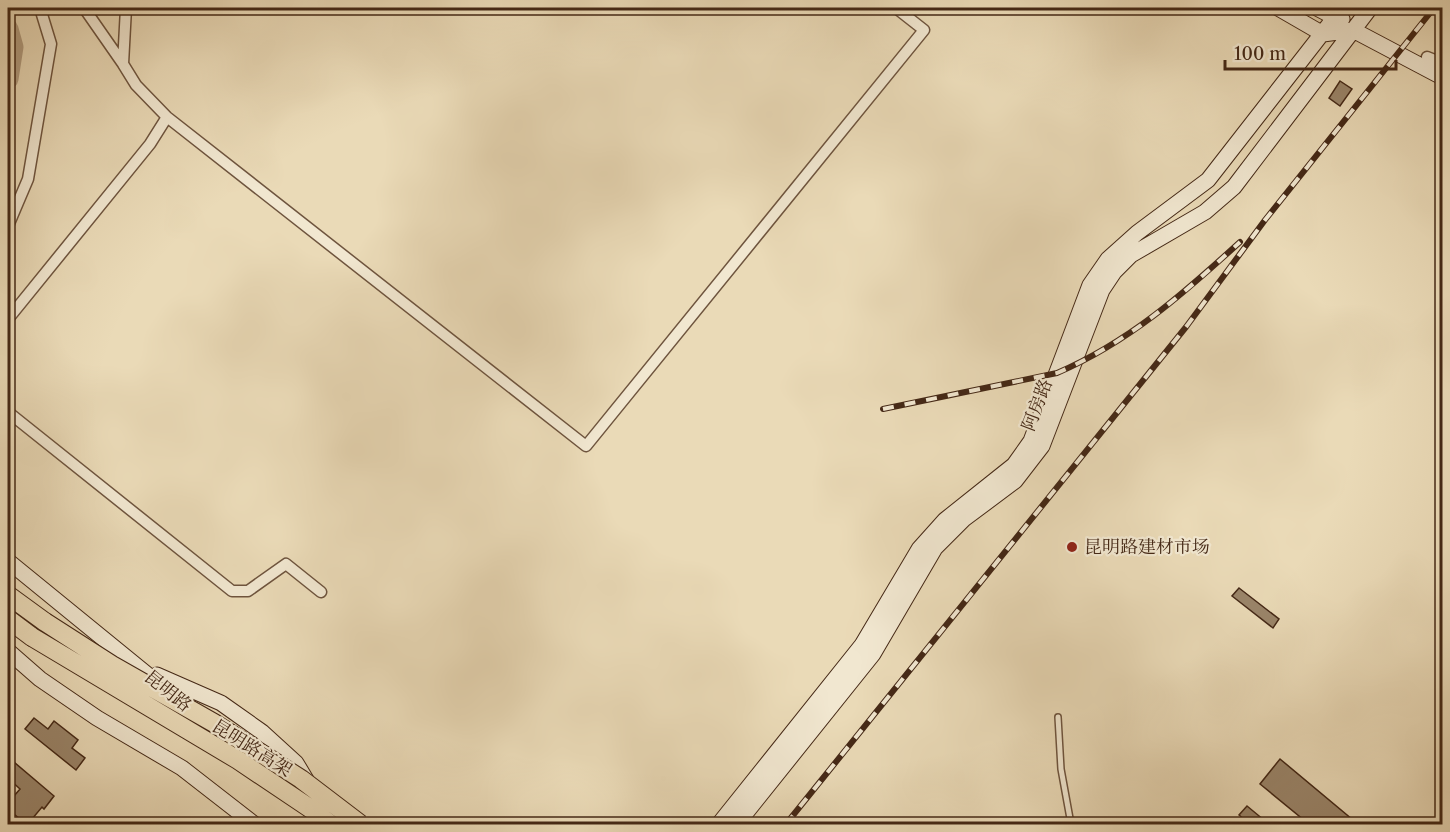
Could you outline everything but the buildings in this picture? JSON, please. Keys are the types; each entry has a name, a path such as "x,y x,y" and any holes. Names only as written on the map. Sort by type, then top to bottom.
{"highway":[{"name":"昆明路高架","path":"8,595 112,665 214,723 301,779 360,825"},
{"name":"昆明路高架","path":"8,619 32,637 238,759 331,825"}],"main road":[{"path":"1278,8 1323,34 1356,26"},
{"path":"1317,8 1338,12 1356,26 1425,62 1443,79"},
{"name":"阿房路","path":"737,825 873,654 935,548 964,519 1015,481 1042,446 1102,290 1114,272 1131,255 1205,212 1234,187 1370,8"},
{"name":"阿房路","path":"719,825 862,645 919,549 945,520 1014,465 1030,441 1090,285 1108,259 1137,233 1208,180 1338,12"},
{"path":"1425,62 1443,64"},
{"name":"昆明路","path":"8,561 258,764 325,825"},
{"path":"8,651 40,679 97,718 182,768 254,825"},
{"path":"129,660 165,680 220,703 262,732 296,763 331,825"}],"street":[{"path":"8,226 28,179 51,44 40,8"},
{"path":"84,8 136,85 167,117 586,446 924,30 896,8"},
{"path":"123,64 126,8"},
{"path":"8,319 150,144 167,117"},
{"path":"8,412 232,591 248,591 286,564 321,592"}],"lane":[{"path":"1058,717 1061,769 1071,825"}],"waterway":[{"path":"8,29 13,47 8,79"}],"railway":[{"path":"786,824 1186,327 1265,220 1434,8"},
{"path":"883,409 1057,373 1083,361 1132,332 1176,298 1240,242"}],"place":[{"name":"昆明路建材市场","path":"1072,547"}]}
